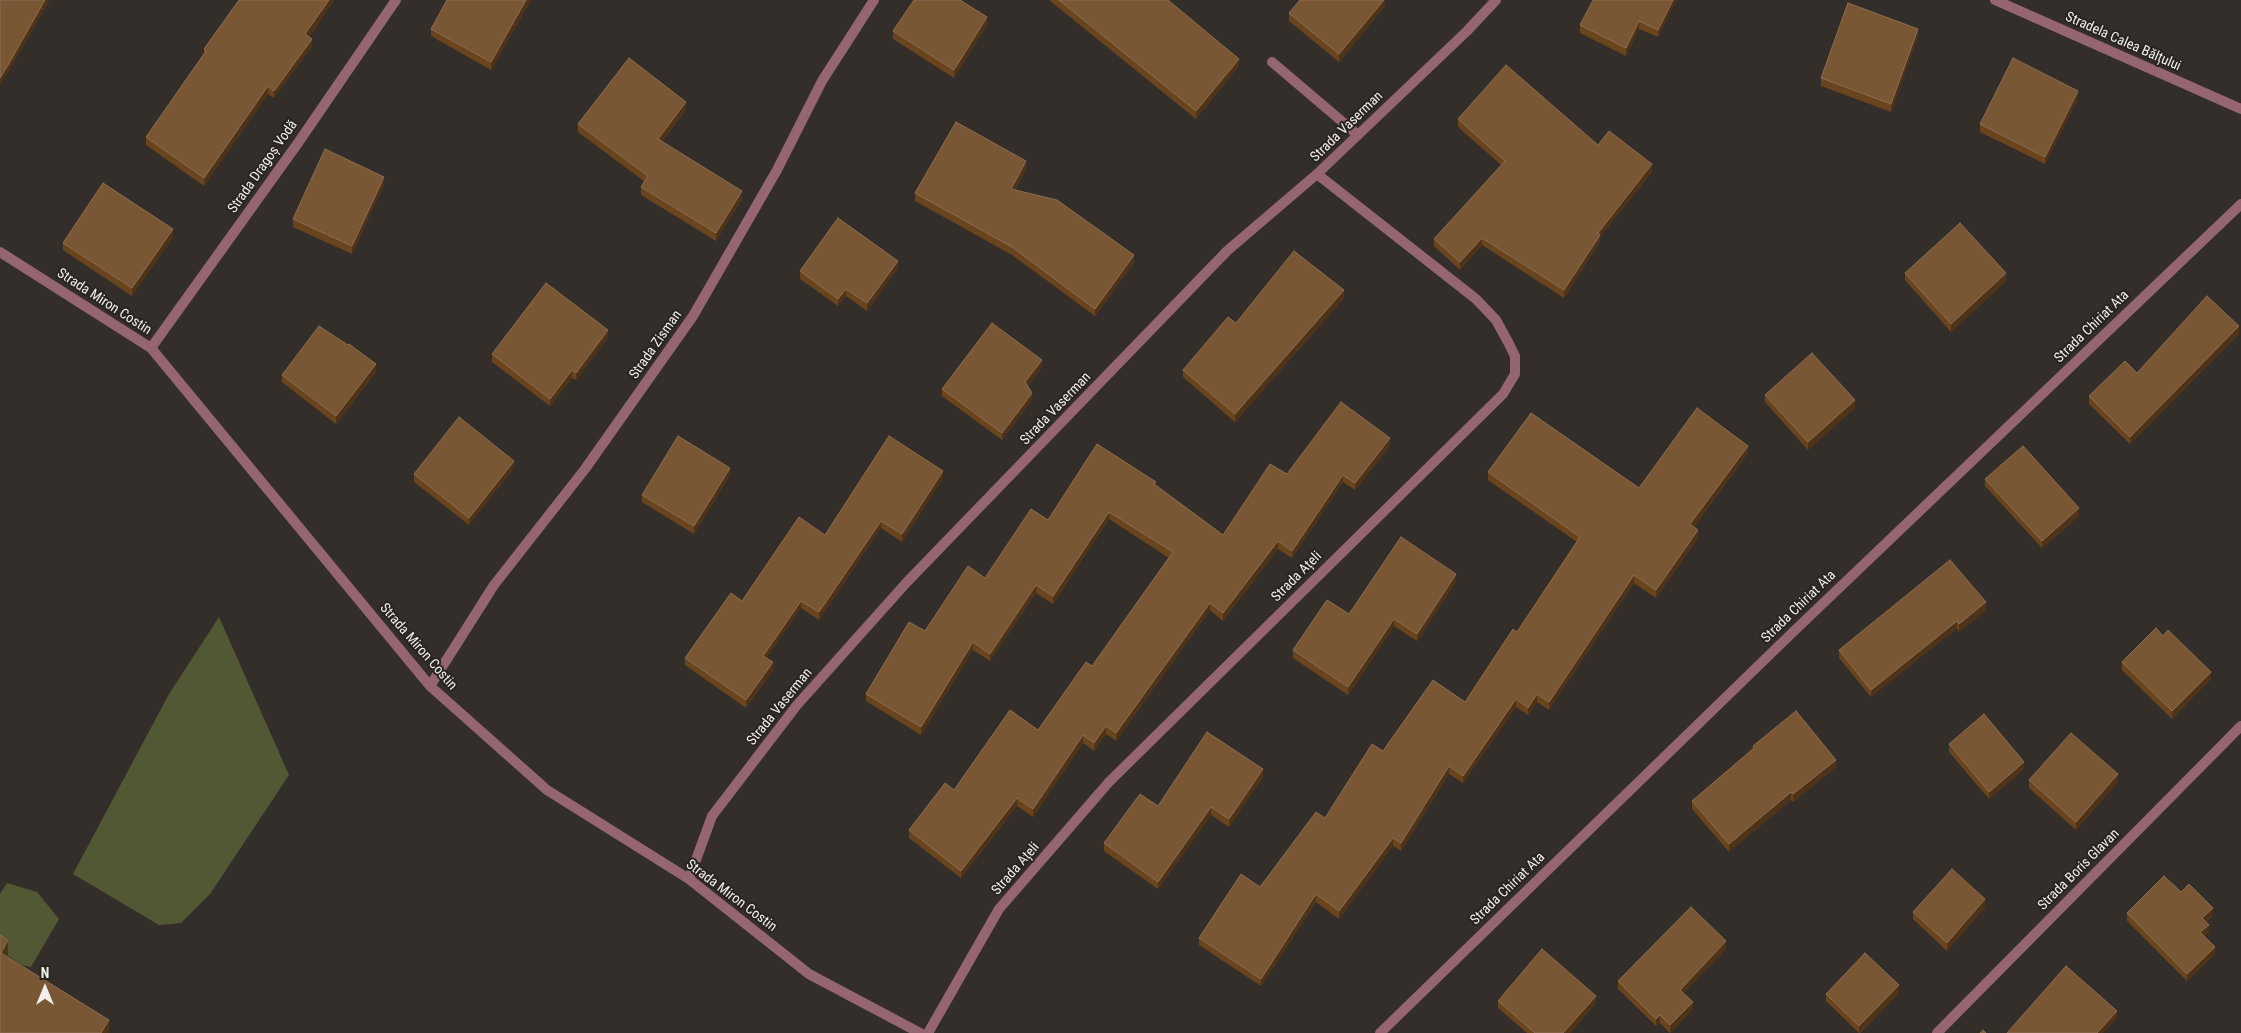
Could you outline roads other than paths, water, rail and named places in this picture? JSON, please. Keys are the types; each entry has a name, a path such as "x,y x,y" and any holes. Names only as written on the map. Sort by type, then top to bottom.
{"street":[{"name":"Strada Dragoș Vodă","path":"151,348 298,143 396,0"},
{"name":"Strada Zisman","path":"430,686 494,584 585,469 693,316 777,170 822,81 874,0"},
{"name":"Strada Vaserman","path":"689,879 712,816 797,705 906,582 1227,251 1317,174 1467,31 1496,0"},
{"name":"Stradela Calea Bălțului","path":"1995,0 2241,109"},
{"path":"1272,62 1358,135"},
{"name":"Strada Ațeli","path":"928,1033 999,909 1109,782 1503,394 1515,374 1515,356 1508,342 1496,320 1476,299 1317,174"},
{"name":"Strada Chiriat Ata","path":"1380,1033 1792,632 2241,204"},
{"name":"Strada Miron Costin","path":"0,252 151,348 430,686 547,790 689,879 809,974 920,1033"},
{"name":"Strada Boris Glavan","path":"1937,1033 2241,726"}]}
